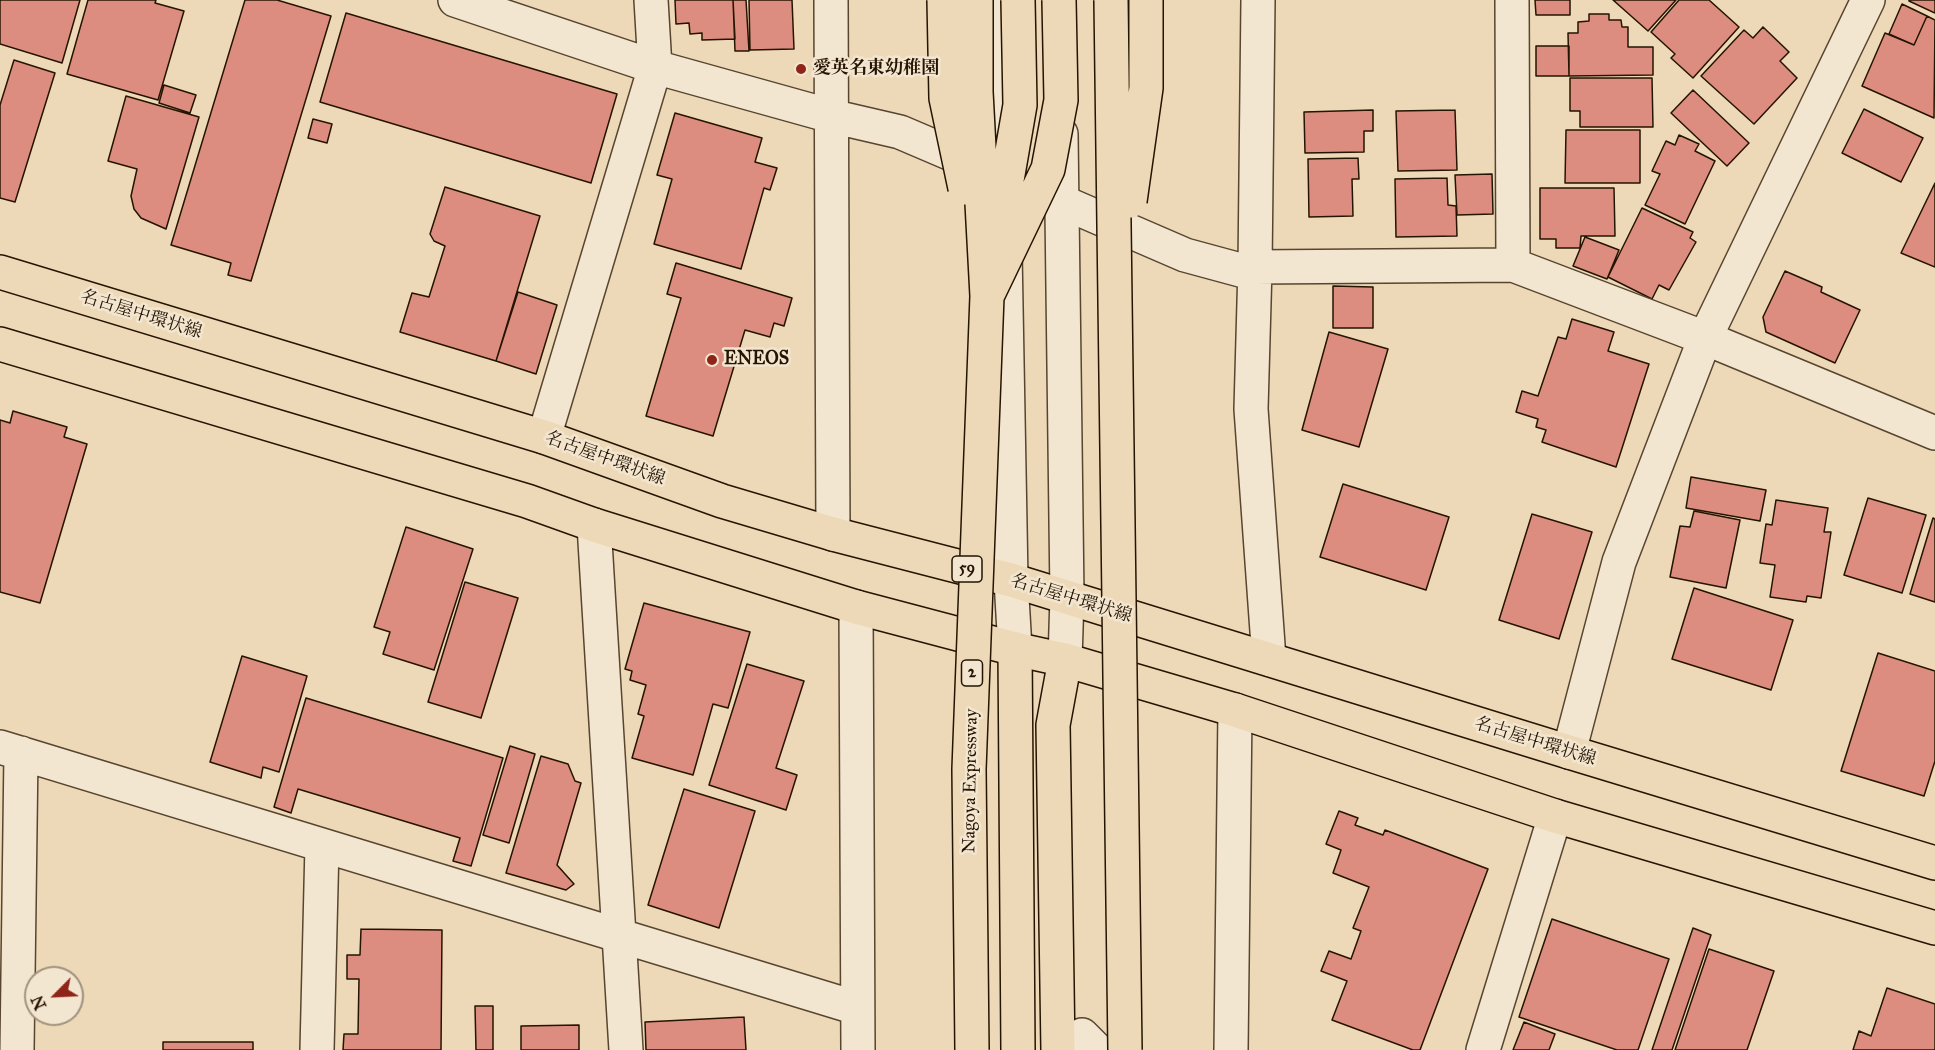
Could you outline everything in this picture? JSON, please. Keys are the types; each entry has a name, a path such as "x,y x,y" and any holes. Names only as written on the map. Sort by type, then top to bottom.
{"main road":[{"path":"944,0 946,98 987,296"},
{"path":"976,0 976,93 987,296"},
{"path":"987,296 1020,105 1018,0"},
{"path":"987,296 1048,169 1061,100 1060,0"},
{"path":"1111,0 1125,1050"},
{"path":"1115,304 1146,88 1146,0"},
{"name":"名古屋中環状線","path":"0,272 544,437 723,501 833,534 1011,580 1935,863"},
{"name":"Nagoya Expressway","path":"972,1050 969,769 987,296"},
{"path":"0,344 527,501 594,525 856,607 1065,660 1235,710 1555,816 1935,928"},
{"path":"1015,649 1018,1050"},
{"path":"1065,660 1053,725 1054,822 1079,1045"}],"street":[{"path":"455,0 655,67 831,116 900,132 1185,255 1255,270 1513,265 1705,338 1935,433"},
{"path":"544,437 655,67 651,0"},
{"path":"831,0 833,534"},
{"path":"1000,0 1011,580 1015,649"},
{"path":"1060,0 1067,597 1065,660"},
{"path":"1258,0 1251,410 1269,659"},
{"path":"1512,0 1513,265"},
{"path":"1569,752 1620,562 1705,338 1868,0"},
{"path":"594,525 626,1050"},
{"path":"856,607 858,1050"},
{"path":"1231,1050 1235,710"},
{"path":"17,1050 10,750 857,1008"},
{"path":"1483,1050 1555,816"},
{"path":"317,1050 321,845"}],"building":[{"path":"0,0 80,0 62,63 0,44"},
{"path":"88,0 156,0 155,3 184,11 158,100 67,74"},
{"path":"245,0 277,0 331,16 251,281 228,275 231,263 171,245"},
{"path":"675,0 733,0 735,39 702,40 702,33 690,34 689,23 676,24"},
{"path":"733,0 746,0 749,51 735,51"},
{"path":"749,0 792,0 794,49 750,50"},
{"path":"1535,0 1570,0 1570,15 1536,15"},
{"path":"1613,0 1676,0 1648,31"},
{"path":"1679,0 1709,0 1739,27 1693,78 1671,58 1675,54 1651,32"},
{"path":"1935,0 1935,13 1909,1"},
{"path":"1902,4 1927,16 1914,45 1889,34"},
{"path":"346,13 617,94 591,183 320,102"},
{"path":"1589,14 1609,14 1609,20 1621,20 1622,27 1628,27 1628,47 1653,47 1653,75 1569,76 1568,33 1578,33 1578,22 1589,21"},
{"path":"1927,16 1935,20 1934,118 1862,86 1885,33 1914,45"},
{"path":"1763,27 1789,52 1780,61 1797,78 1754,124 1701,76 1744,30 1753,38"},
{"path":"1536,46 1569,46 1569,76 1536,76"},
{"path":"14,60 55,73 15,202 0,198 0,105"},
{"path":"1570,78 1652,78 1653,127 1580,127 1580,111 1570,111"},
{"path":"164,85 196,95 190,113 159,103"},
{"path":"1693,90 1749,143 1727,166 1671,113"},
{"path":"126,96 199,117 166,229 141,218 134,209 131,196 137,169 108,161"},
{"path":"1864,109 1923,138 1901,182 1842,153"},
{"path":"1373,110 1373,131 1364,131 1364,152 1305,153 1304,112"},
{"path":"1455,110 1457,170 1398,171 1396,111"},
{"path":"675,113 762,138 755,162 777,168 770,190 764,188 741,269 654,244 672,179 657,175"},
{"path":"313,119 332,124 327,143 308,138"},
{"path":"1566,130 1640,130 1640,183 1565,183"},
{"path":"1679,135 1699,144 1695,151 1715,161 1685,224 1645,205 1660,174 1652,171 1666,141 1675,145"},
{"path":"1358,158 1359,179 1352,179 1353,216 1309,217 1308,159"},
{"path":"1492,174 1493,214 1457,215 1455,175"},
{"path":"1447,178 1448,205 1456,206 1457,236 1396,237 1395,179"},
{"path":"1935,183 1935,267 1901,253"},
{"path":"445,187 540,216 496,361 400,332 412,293 429,297 445,246 434,241 430,234"},
{"path":"1540,188 1614,188 1615,236 1581,236 1580,248 1556,248 1556,239 1540,239"},
{"path":"1642,208 1693,232 1690,238 1696,242 1669,290 1659,285 1652,299 1608,277"},
{"path":"1585,237 1619,250 1607,279 1573,266"},
{"path":"676,263 792,298 784,326 774,323 770,337 745,330 713,436 646,416 681,298 667,294"},
{"path":"1785,271 1822,287 1821,292 1860,310 1835,363 1766,332 1763,317"},
{"path":"1333,286 1373,287 1373,328 1333,328"},
{"path":"518,292 557,305 536,374 496,361"},
{"path":"1572,319 1614,332 1608,351 1649,364 1616,467 1542,442 1546,430 1536,427 1538,419 1516,412 1522,391 1538,396 1558,337 1566,339"},
{"path":"1329,332 1388,349 1359,447 1302,430"},
{"path":"13,411 67,427 64,437 87,444 40,603 0,592 0,420 10,423"},
{"path":"1691,477 1766,490 1760,521 1686,508"},
{"path":"1343,484 1449,517 1426,590 1320,557"},
{"path":"1868,498 1926,515 1902,593 1844,575"},
{"path":"1776,500 1828,508 1824,532 1831,532 1821,598 1807,596 1806,602 1770,597 1775,565 1760,563 1766,524 1772,525"},
{"path":"1694,511 1740,520 1726,588 1670,577 1680,526 1690,527"},
{"path":"1532,514 1592,532 1559,639 1499,620"},
{"path":"1933,518 1935,519 1935,602 1910,594"},
{"path":"406,527 473,549 434,670 383,654 390,632 374,627"},
{"path":"465,582 518,598 481,718 428,702"},
{"path":"1694,588 1793,620 1771,690 1672,659"},
{"path":"644,603 750,632 728,708 713,704 693,775 632,758 644,716 638,714 646,685 630,680 632,671 625,669"},
{"path":"1878,653 1935,671 1935,761 1924,796 1841,771"},
{"path":"242,656 307,676 279,772 263,767 261,778 210,762"},
{"path":"747,664 804,681 776,768 797,775 786,810 709,785"},
{"path":"306,698 503,758 471,866 453,861 460,838 298,789 291,813 274,807"},
{"path":"510,746 535,754 509,843 483,835"},
{"path":"541,756 568,764 575,781 581,783 557,865 574,884 566,890 506,873"},
{"path":"684,789 755,811 719,928 648,905"},
{"path":"1339,811 1358,818 1355,825 1383,835 1385,830 1488,869 1420,1050 1413,1050 1332,1020 1347,981 1321,971 1329,951 1351,959 1361,931 1353,928 1369,887 1333,873 1341,850 1326,844"},
{"path":"1552,919 1669,959 1638,1050 1617,1050 1519,1017"},
{"path":"1693,928 1711,935 1672,1050 1652,1050"},
{"path":"361,929 442,930 441,1050 343,1050 344,1034 358,1034 359,979 347,979 347,955 360,955"},
{"path":"1709,949 1774,971 1747,1050 1675,1050"},
{"path":"1887,988 1935,1004 1935,1050 1853,1050 1859,1031 1871,1036"},
{"path":"475,1006 493,1006 493,1050 476,1050"},
{"path":"744,1017 746,1050 646,1050 645,1022"},
{"path":"1524,1022 1555,1034 1549,1050 1513,1050"},
{"path":"579,1025 579,1050 521,1050 521,1026"},
{"path":"163,1042 253,1042 253,1050 163,1050"}],"place":[{"name":"愛英名東幼稚園","path":"801,69"},
{"name":"ENEOS","path":"712,360"}]}
